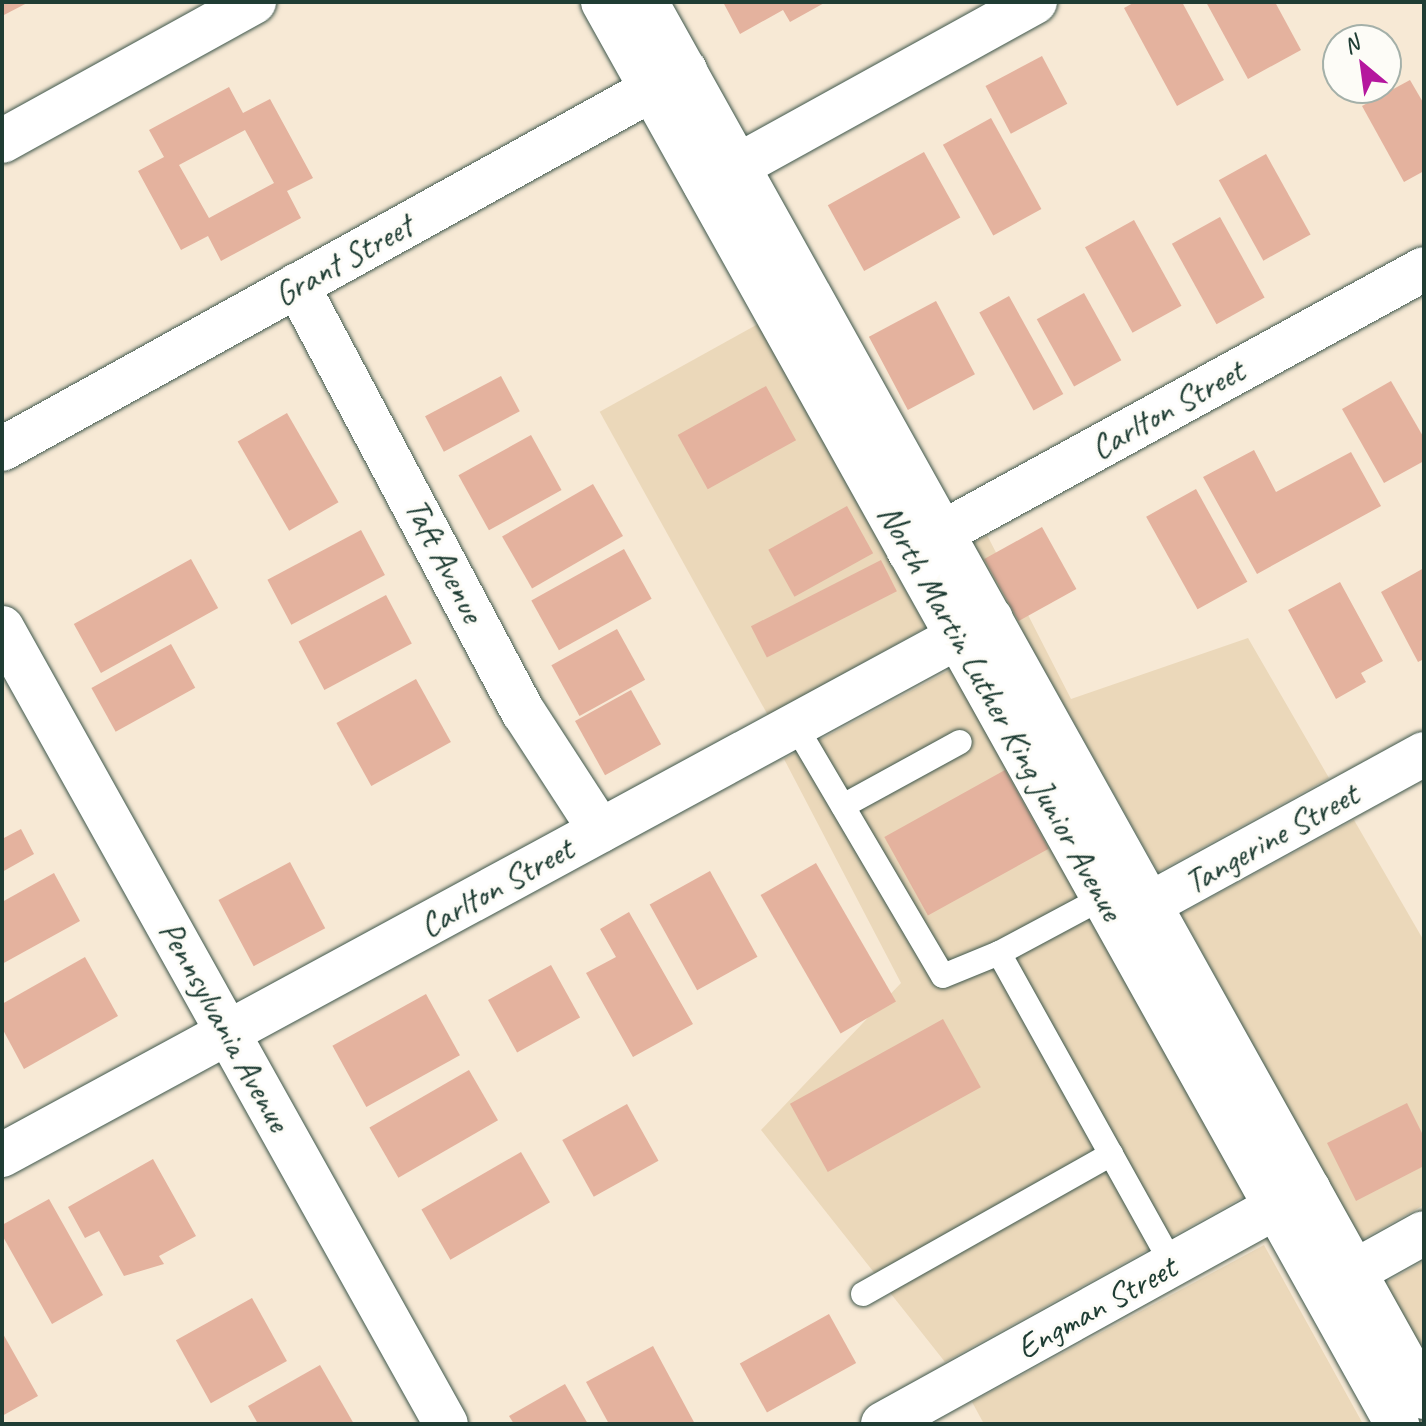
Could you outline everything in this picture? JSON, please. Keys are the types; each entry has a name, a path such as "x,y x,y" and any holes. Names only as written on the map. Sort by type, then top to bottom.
{"street":[{"path":"2,141 254,2"},
{"name":"North Martin Luther King Junior Avenue","path":"603,2 669,80 722,174 975,628 1125,907 1338,1280 1397,1424"},
{"name":"North Martin Luther King Junior Avenue","path":"646,2 669,80"},
{"path":"722,174 1035,2"},
{"name":"Grant Street","path":"2,449 669,80"},
{"name":"Carlton Street","path":"926,542 1424,269"},
{"name":"Taft Avenue","path":"297,285 524,713 600,830"},
{"name":"Pennsylvania Avenue","path":"2,628 446,1424"},
{"name":"Carlton Street","path":"2,1155 975,628"},
{"name":"Tangerine Street","path":"1125,907 1424,754"},
{"name":"Engman Street","path":"883,1424 1292,1198"},
{"path":"1338,1280 1424,1233"},
{"name":"North Martin Luther King Junior Avenue","path":"1338,1280 1424,1397"}],"lane":[{"path":"795,725 943,976 1125,907"},
{"path":"843,806 960,742"},
{"path":"999,953 1172,1264"},
{"path":"863,1294 1111,1154"}],"shaded area":[{"path":"758,324 926,627 768,715 600,412"},
{"path":"987,535 1071,699 1248,638 1329,778 1158,872 973,543"},
{"path":"952,669 1245,1196 945,1362 761,1130 901,983 784,759"},
{"path":"1354,820 1424,941 1424,1205 1361,1240 1181,914"},
{"path":"1264,1245 1363,1424 984,1424 972,1402"},
{"path":"1424,1261 1424,1353 1385,1283"}],"building":[{"path":"2,2 29,2 2,16"},
{"path":"723,2 826,2 790,22 783,10 740,34"},
{"path":"1135,2 1182,2 1224,80 1177,106 1124,8"},
{"path":"1206,2 1275,2 1301,50 1248,79"},
{"path":"1042,56 1067,104 1011,134 985,86"},
{"path":"1410,80 1424,104 1424,171 1404,182 1362,106 1402,104 1402,84"},
{"path":"229,87 243,113 270,99 313,178 287,191 301,218 221,261 208,236 181,250 138,171 164,157 149,130","holes":["245,130 274,183 209,218 179,165"]},
{"path":"991,118 1041,209 993,236 943,145"},
{"path":"924,152 960,218 864,271 828,205"},
{"path":"1266,154 1311,234 1263,261 1219,180"},
{"path":"1220,217 1265,297 1216,324 1172,244"},
{"path":"1134,220 1182,306 1133,333 1085,247"},
{"path":"1084,293 1121,360 1074,387 1037,319"},
{"path":"1009,296 1063,394 1034,410 979,312"},
{"path":"936,301 975,374 908,410 869,337"},
{"path":"501,376 520,411 444,452 425,416"},
{"path":"1391,381 1424,438 1424,461 1384,483 1342,409"},
{"path":"766,386 796,440 708,489 678,435"},
{"path":"287,413 338,502 289,531 238,442"},
{"path":"531,435 562,490 489,530 458,475"},
{"path":"1254,450 1276,492 1351,452 1381,506 1257,574 1203,477"},
{"path":"593,484 623,536 532,588 502,536"},
{"path":"1196,489 1247,582 1198,609 1146,517"},
{"path":"847,506 873,553 794,597 768,550"},
{"path":"1042,527 1076,589 1019,621 984,559"},
{"path":"361,530 385,575 291,625 267,580"},
{"path":"624,549 652,599 559,650 531,600"},
{"path":"191,559 218,608 101,673 74,624"},
{"path":"881,560 897,591 767,657 751,626"},
{"path":"1424,568 1424,659 1418,662 1381,592"},
{"path":"1340,582 1383,661 1361,673 1366,682 1336,699 1288,610"},
{"path":"386,595 412,644 324,690 299,641"},
{"path":"617,629 645,680 580,716 551,665"},
{"path":"171,644 195,688 116,732 91,688"},
{"path":"416,679 451,742 371,786 336,723"},
{"path":"631,690 661,744 605,775 575,721"},
{"path":"1005,770 1049,849 928,916 884,837"},
{"path":"21,829 34,854 2,872 2,839"},
{"path":"290,862 325,928 254,966 218,900"},
{"path":"816,863 896,1002 841,1034 761,895"},
{"path":"710,871 758,957 697,990 650,904"},
{"path":"54,873 80,921 2,964 2,902"},
{"path":"629,912 693,1024 633,1057 586,973 616,957 600,929"},
{"path":"85,957 118,1016 24,1069 2,1028 2,1004"},
{"path":"551,965 580,1017 517,1052 488,1000"},
{"path":"426,994 460,1055 366,1107 332,1046"},
{"path":"943,1019 981,1087 828,1172 790,1104"},
{"path":"469,1070 498,1120 398,1178 369,1128"},
{"path":"1407,1103 1424,1137 1424,1166 1356,1201 1327,1143"},
{"path":"627,1104 659,1161 594,1197 562,1140"},
{"path":"521,1152 550,1202 450,1260 421,1210"},
{"path":"153,1159 196,1236 159,1256 164,1264 124,1276 99,1231 85,1238 68,1207"},
{"path":"49,1199 103,1295 52,1324 2,1235 2,1225"},
{"path":"252,1298 287,1361 211,1403 176,1340"},
{"path":"829,1314 856,1363 767,1412 740,1363"},
{"path":"2,1332 38,1396 2,1416"},
{"path":"653,1346 695,1424 609,1424 586,1382"},
{"path":"320,1365 354,1424 258,1424 248,1406"},
{"path":"565,1384 588,1424 514,1424 509,1416"}]}
